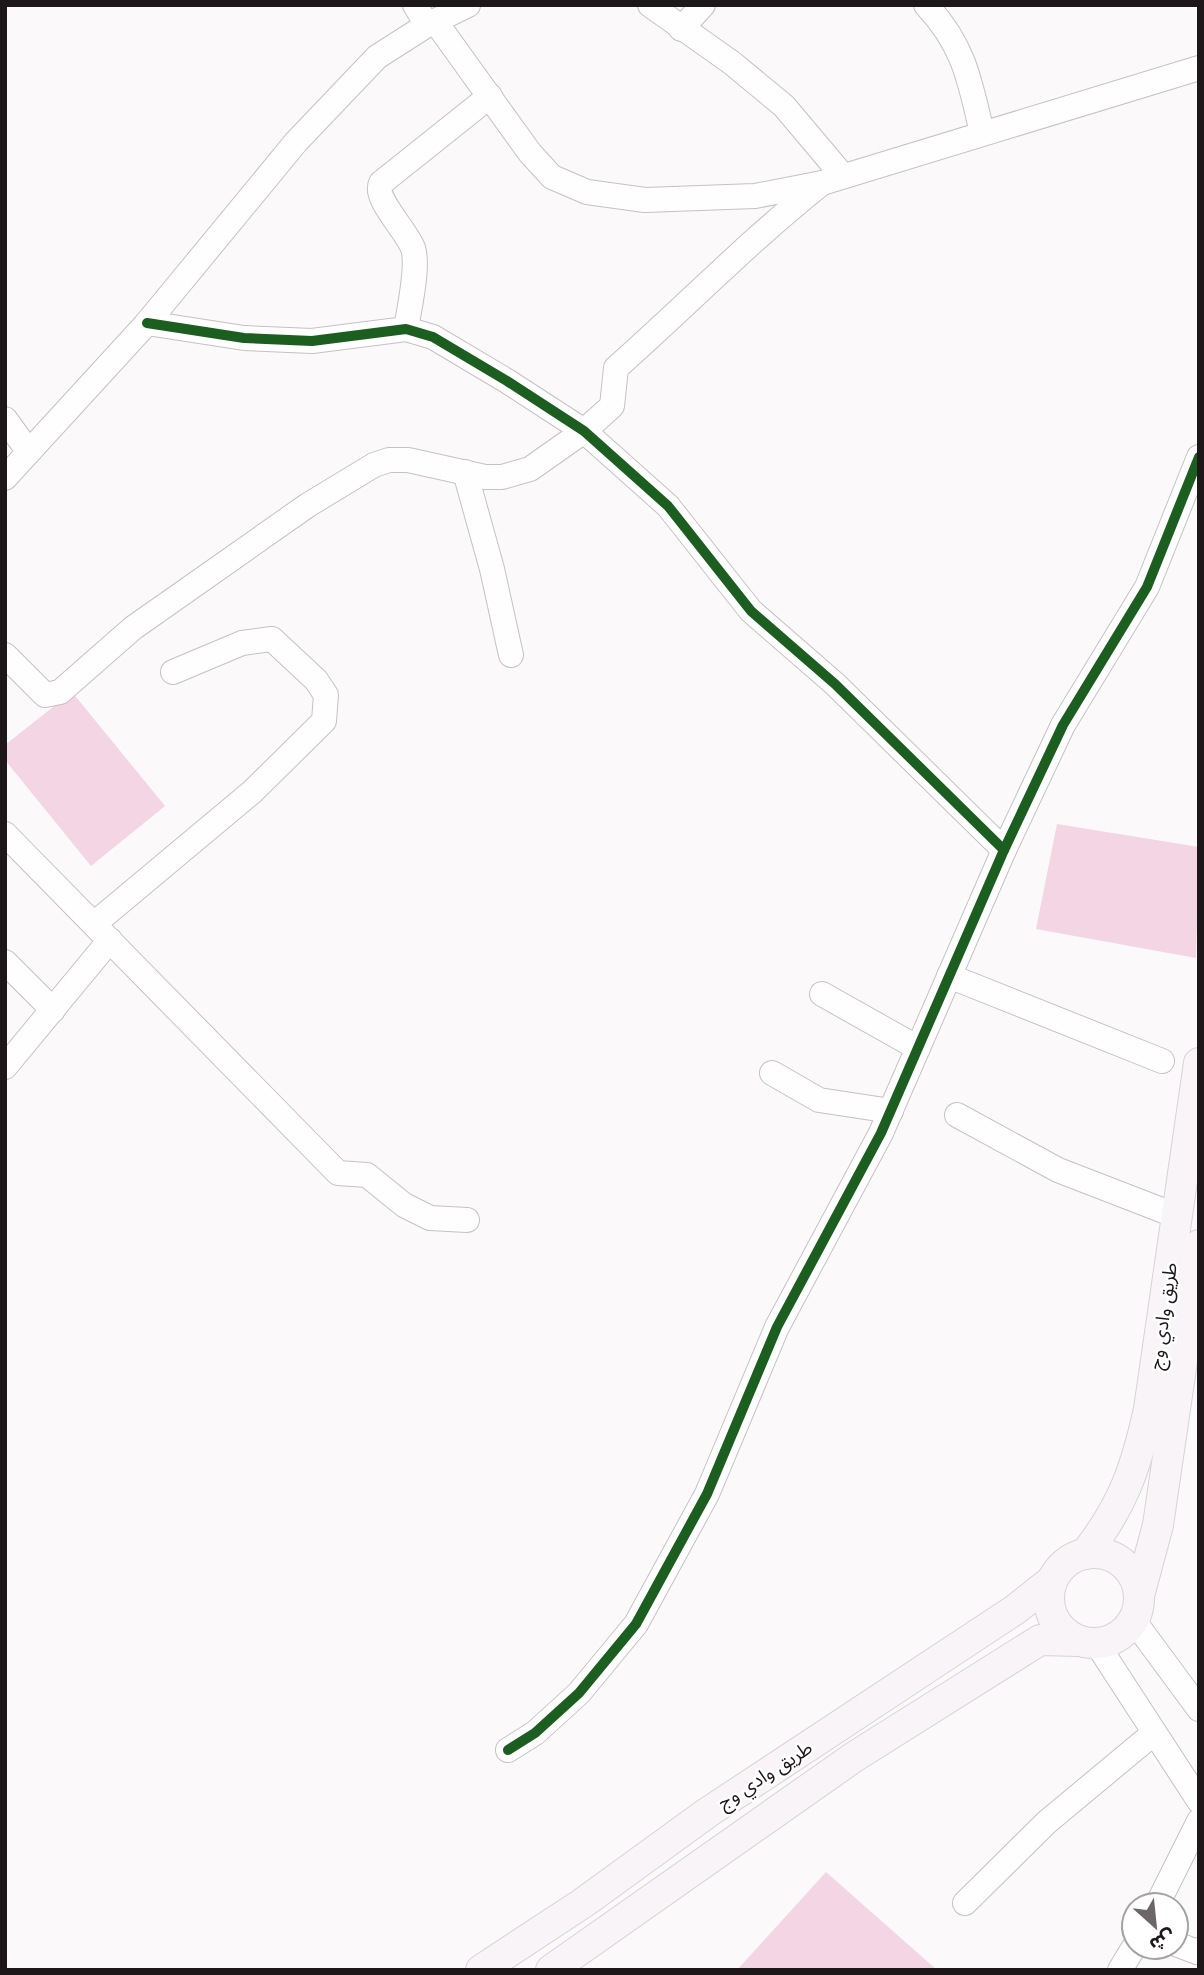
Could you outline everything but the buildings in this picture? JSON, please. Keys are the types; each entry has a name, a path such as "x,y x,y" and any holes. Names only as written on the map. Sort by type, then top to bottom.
{"main road":[{"name":"طريق وادي وج","path":"1085,1554 1109,1523 1126,1492 1139,1457 1149,1409 1199,1063"},
{"name":"طريق وادي وج","path":"1140,1592 1158,1525 1199,1245"},
{"path":"1085,1554 1114,1556 1135,1578 1140,1592 1140,1608 1125,1633 1088,1643 1058,1626 1048,1597 1050,1582 1058,1569 1085,1554"},
{"name":"طريق وادي وج","path":"481,1970 583,1903 707,1813 1016,1609 1050,1582"},
{"name":"طريق وادي وج","path":"551,1970 854,1757 1041,1640 1088,1643"}],"street":[{"path":"5,478 147,323 296,142 377,57 426,17 468,5"},
{"path":"650,5 732,63 784,106 832,180"},
{"path":"681,29 703,5"},
{"path":"926,5 952,36 966,64 982,133"},
{"path":"426,17 530,153 552,177 587,192 645,200 755,197 832,180 1199,68"},
{"path":"406,329 413,249 401,224 379,196 378,189 381,183 489,96"},
{"path":"5,655 45,695 60,692 133,628 308,505 374,465 389,460 408,460 485,477 502,477 530,469 584,431 612,406 616,368 778,218 832,180"},
{"path":"147,323 244,338 312,341 406,329 433,337 507,380 584,431 668,506 751,611 835,684 1003,850"},
{"path":"5,419 29,452"},
{"path":"509,1750 536,1733 579,1693 636,1624 707,1494 778,1328 891,1111 1003,850 1063,725 1147,587 1199,457"},
{"path":"466,472 511,655"},
{"path":"5,1067 53,1010 102,932 324,721 326,695 316,680 272,639 242,643 173,672"},
{"path":"5,834 338,1173 367,1175 404,1205 430,1218 467,1220"},
{"path":"5,962 53,1010"},
{"path":"949,976 1161,1061"},
{"path":"822,994 918,1048"},
{"path":"772,1073 819,1100 891,1111"},
{"path":"957,1115 1058,1170 1177,1216"},
{"path":"1134,1621 1199,1709"},
{"path":"1088,1643 1154,1733 1199,1801"},
{"path":"965,1903 1039,1830 1154,1733"},
{"path":"1164,1891 1199,1821"}],"shaded area":[{"path":"72,692 165,806 91,866 5,760 5,745"},
{"path":"1057,824 1199,847 1196,958 1036,929"},
{"path":"826,1872 937,1970 737,1970"}],"cycle path":[{"path":"147,323 244,338 312,341 406,329 433,337 507,381 584,431 668,506 751,611 835,684 1004,850"},
{"path":"508,1750 535,1733 579,1693 636,1624 707,1494 777,1327 881,1133 1004,850 1063,725 1147,587 1199,457"}]}
